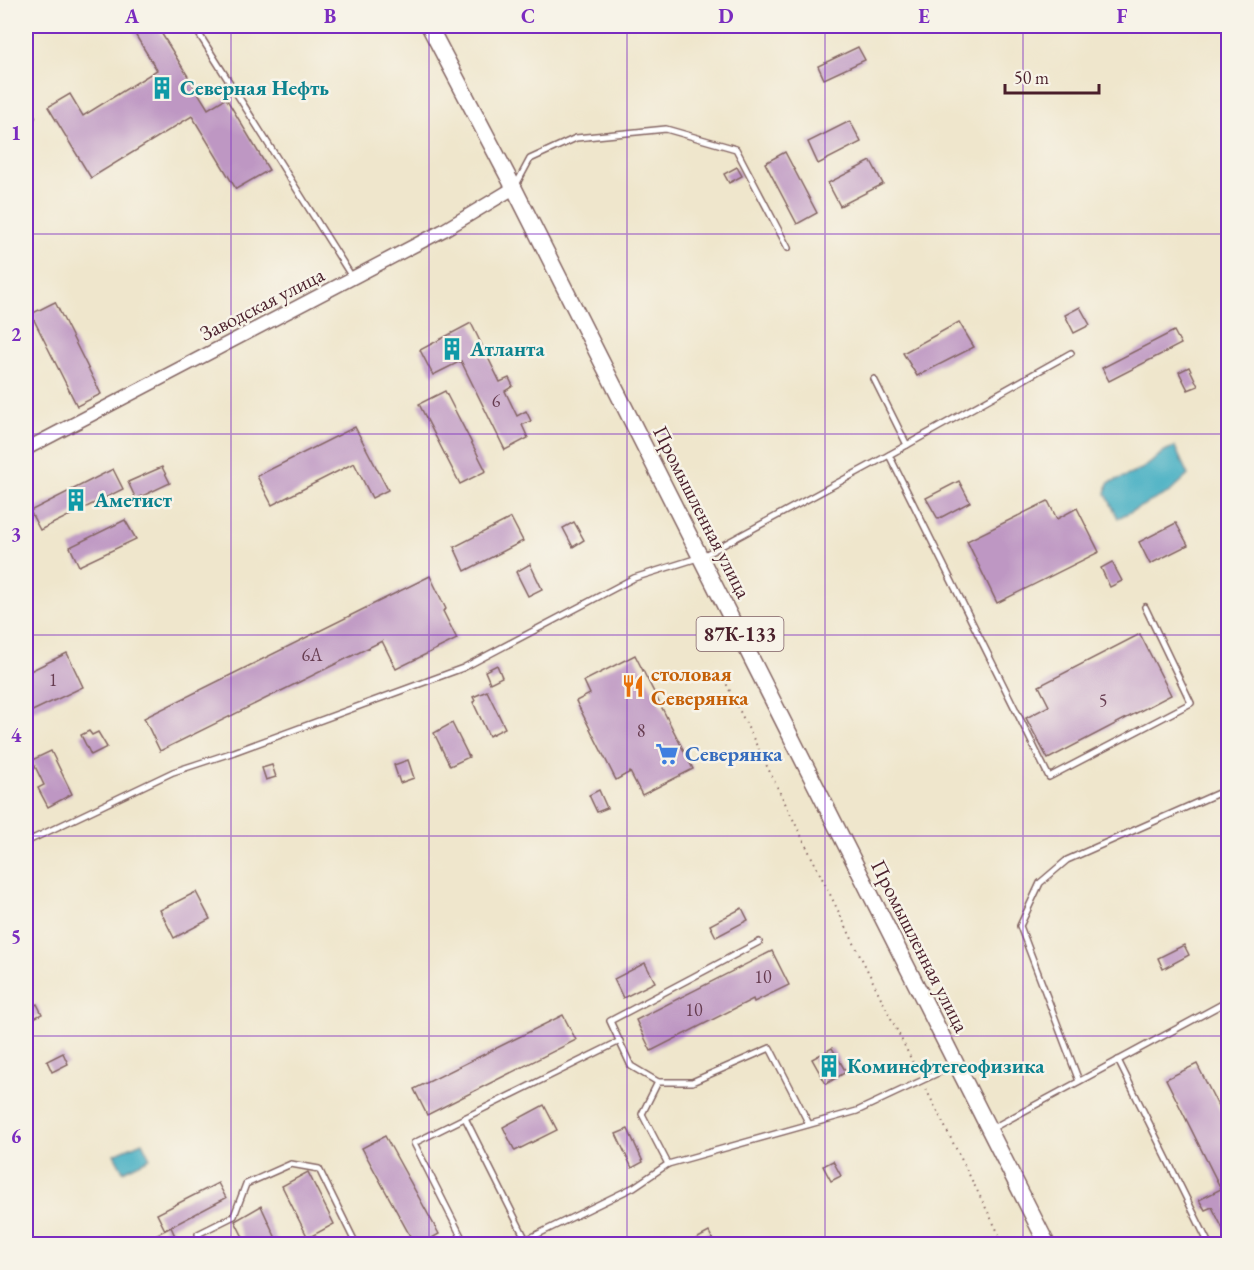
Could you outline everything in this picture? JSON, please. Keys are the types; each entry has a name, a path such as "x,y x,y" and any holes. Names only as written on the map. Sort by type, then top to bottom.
{"main road":[{"name":"Промышленная улица","path":"429,26 514,188 1047,1245"}],"street":[{"name":"Заводская улица","path":"26,449 353,279 444,230 514,188"}],"lane":[{"path":"194,26 353,279"},
{"path":"26,122 32,117"},
{"path":"514,188 530,159 576,138 666,129 736,149 788,248"},
{"path":"26,842 173,772 463,668 634,578 701,557 1071,353"},
{"path":"874,379 907,445"},
{"path":"889,455 915,502 1049,777 1191,703 1145,607"},
{"path":"1079,1081 1020,926 1040,884 1067,860 1222,791 1228,786"},
{"path":"759,942 610,1021 631,1066 658,1082 692,1082 770,1048 809,1124"},
{"path":"989,1130 1228,1001"},
{"path":"465,1245 414,1143 620,1041"},
{"path":"1118,1060 1209,1245"},
{"path":"465,1118 526,1240 634,1187 668,1164 857,1111 956,1065"},
{"path":"658,1082 642,1114 668,1164"},
{"path":"200,1245 198,1234 234,1216 246,1184 291,1164 319,1169 356,1245"}],"path":[{"path":"724,680 1004,1245"}],"water":[{"path":"1175,447 1188,475 1170,492 1118,518 1106,494 1108,483 1139,470"},
{"path":"142,1142 150,1158 123,1171 114,1154"}],"building":[{"name":"Северная Нефть","path":"130,26 157,26 208,109 226,98 269,170 236,189 192,116 91,178 48,107 70,94 83,116 157,70"},
{"path":"858,47 865,60 824,79 818,66"},
{"path":"850,121 861,142 818,164 808,142"},
{"path":"785,152 817,213 797,224 765,163"},
{"path":"871,161 883,184 840,206 828,183"},
{"path":"737,167 742,176 729,183 724,174"},
{"path":"55,302 101,394 77,406 31,314"},
{"path":"1080,307 1090,325 1074,333 1065,315"},
{"path":"959,322 974,347 917,376 903,353"},
{"path":"471,323 500,382 509,378 513,386 505,391 517,416 526,411 531,421 522,425 528,438 505,450 461,361 433,375 420,350"},
{"path":"1174,331 1181,344 1109,381 1102,368"},
{"path":"1189,367 1198,386 1188,390 1179,372"},
{"path":"445,391 486,471 460,484 419,404"},
{"path":"355,427 388,490 372,498 354,463 272,505 257,476"},
{"path":"162,467 170,483 136,499 128,482"},
{"name":"Аметист","path":"113,469 123,489 40,530 30,511"},
{"path":"959,481 970,502 938,519 926,498"},
{"path":"1048,501 1057,519 1077,508 1099,552 997,603 967,541"},
{"path":"511,518 523,541 465,571 454,547"},
{"path":"125,520 136,539 79,566 70,547"},
{"path":"574,522 584,540 573,547 563,528"},
{"path":"1176,523 1188,545 1150,564 1139,542"},
{"path":"1112,562 1122,581 1110,587 1101,568"},
{"path":"530,564 542,589 528,596 516,572"},
{"path":"430,576 446,609 443,611 457,639 396,669 382,641 160,751 144,718"},
{"path":"1140,634 1171,695 1048,759 1026,718 1049,706 1039,686"},
{"path":"67,653 83,687 26,714 26,673"},
{"path":"635,655 693,769 642,795 630,772 616,780 576,701 590,694 584,681"},
{"path":"497,665 502,677 490,683 485,671"},
{"path":"487,691 505,728 489,736 473,702 475,701 473,697"},
{"path":"452,723 469,757 450,766 434,733"},
{"path":"89,731 92,735 98,732 107,747 91,755 81,735"},
{"path":"51,751 72,794 48,807 38,788 44,785 32,760"},
{"path":"408,760 414,778 400,783 394,765"},
{"path":"272,765 276,777 266,780 262,768"},
{"path":"599,790 607,808 597,812 589,795"},
{"path":"196,892 210,919 174,938 160,910"},
{"path":"742,908 748,920 716,937 710,925"},
{"path":"1184,945 1189,955 1163,969 1158,958"},
{"path":"772,951 789,985 754,1002 753,999 651,1051 636,1020"},
{"path":"645,963 655,982 623,998 614,979"},
{"path":"37,1004 42,1014 26,1022 26,1009"},
{"path":"563,1015 576,1040 427,1115 414,1089"},
{"name":"Коминефтегеофизика","path":"832,1048 846,1072 826,1084 812,1059"},
{"path":"63,1053 68,1064 52,1072 47,1061"},
{"path":"1197,1064 1228,1126 1228,1239 1212,1207 1205,1210 1199,1200 1221,1189 1166,1079"},
{"path":"544,1105 557,1130 515,1151 503,1127"},
{"path":"628,1129 643,1162 632,1168 616,1134"},
{"path":"385,1136 439,1234 420,1245 415,1245 362,1148"},
{"path":"833,1161 841,1176 831,1181 823,1166"},
{"path":"308,1172 334,1224 308,1238 282,1186"},
{"path":"218,1183 226,1198 165,1230 157,1214"},
{"path":"261,1206 279,1245 247,1245 235,1221"},
{"path":"171,1227 179,1245 136,1245"},
{"path":"709,1232 714,1242 709,1245 685,1245"}],"place":[{"name":"Северная Нефть","path":"162,88"},
{"name":"Атланта","path":"452,349"},
{"name":"Аметист","path":"76,500"},
{"name":"столовая Северянка","path":"633,686"},
{"name":"Северянка","path":"667,754"},
{"name":"Коминефтегеофизика","path":"829,1066"}]}
